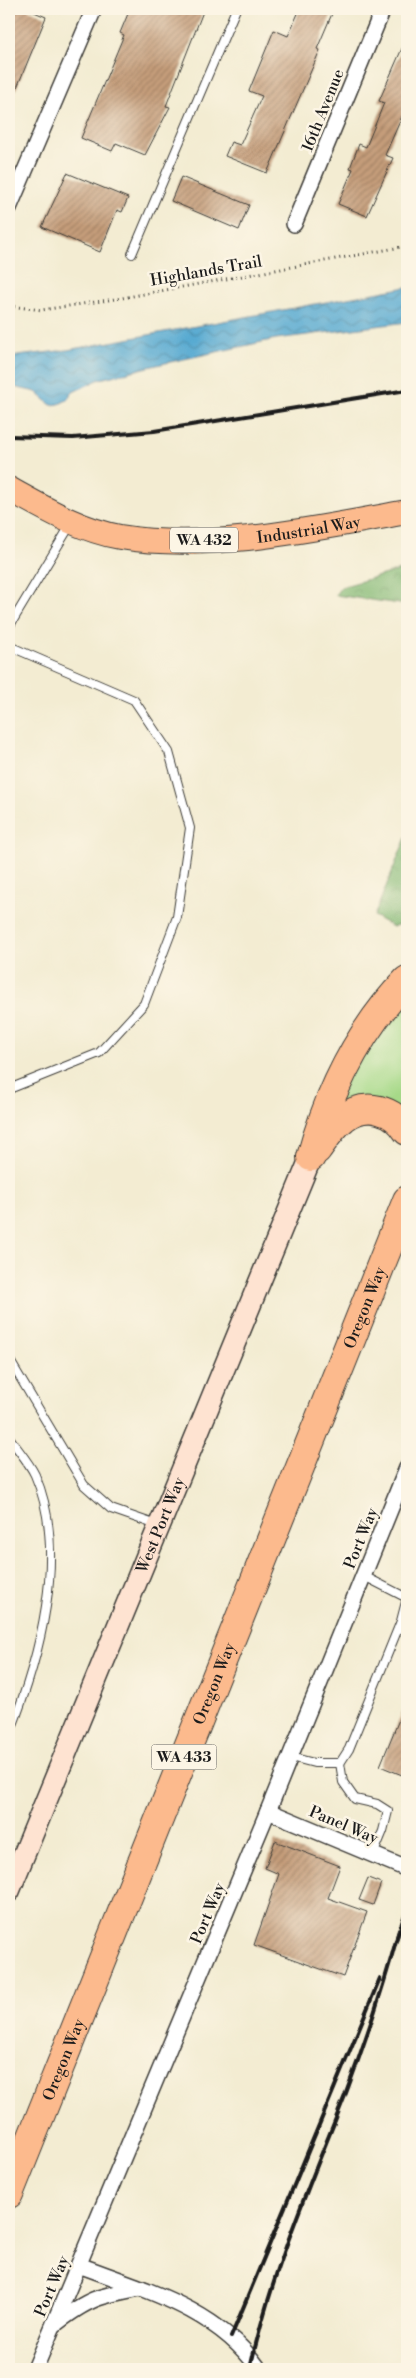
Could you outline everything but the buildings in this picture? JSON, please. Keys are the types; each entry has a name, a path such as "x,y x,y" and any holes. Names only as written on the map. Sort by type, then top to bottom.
{"highway":[{"path":"311,1157 322,1115 345,1067 380,1011 407,980"},
{"path":"311,1157 345,1117 357,1111 372,1108 385,1111 395,1116 407,1131"},
{"name":"Oregon Way","path":"9,2194 407,1200"}],"main road":[{"name":"Industrial Way","path":"9,489 60,517 120,537 176,540 243,538 407,512"}],"street":[{"path":"9,208 94,9"},
{"name":"16th Avenue","path":"294,224 383,9"},
{"name":"West Port Way","path":"9,1891 311,1157"},
{"name":"Port Way","path":"35,2369 291,1757 407,1468"},
{"name":"Panel Way","path":"268,1812 407,1869"},
{"path":"79,2265 174,2301 222,2329 242,2346 259,2369"},
{"path":"53,2326 82,2304 104,2295 142,2288"}],"lane":[{"path":"132,254 236,9"},
{"path":"9,627 72,521"},
{"path":"9,646 134,700 169,752 190,828 177,917 144,1004 99,1053 9,1089"},
{"path":"9,1359 84,1485 111,1509 159,1525"},
{"path":"9,1437 35,1474 50,1528 50,1568 40,1635 22,1703 9,1735"},
{"path":"364,1576 407,1598 401,1621 353,1740 340,1763 343,1782 355,1799 377,1804 388,1811 383,1831 373,1855"},
{"path":"291,1757 314,1762 340,1763"}],"path":[{"name":"Highlands Trail","path":"9,306 42,310 122,298 407,246"}],"green space":[{"path":"407,568 407,605 335,595 341,587"},
{"path":"407,835 407,921 393,927 374,916"},
{"path":"407,980 407,1131 403,1125 323,1115"}],"water":[{"path":"407,287 407,322 276,339 161,364 100,379 73,392 67,400 59,404 51,405 36,392 9,386 9,357 67,350"}],"railway":[{"path":"9,436 73,438 154,431 407,390"},
{"path":"397,1937 407,1909"},
{"path":"250,2369 280,2263 361,2053 399,1930"},
{"path":"231,2337 380,1978"}]}
